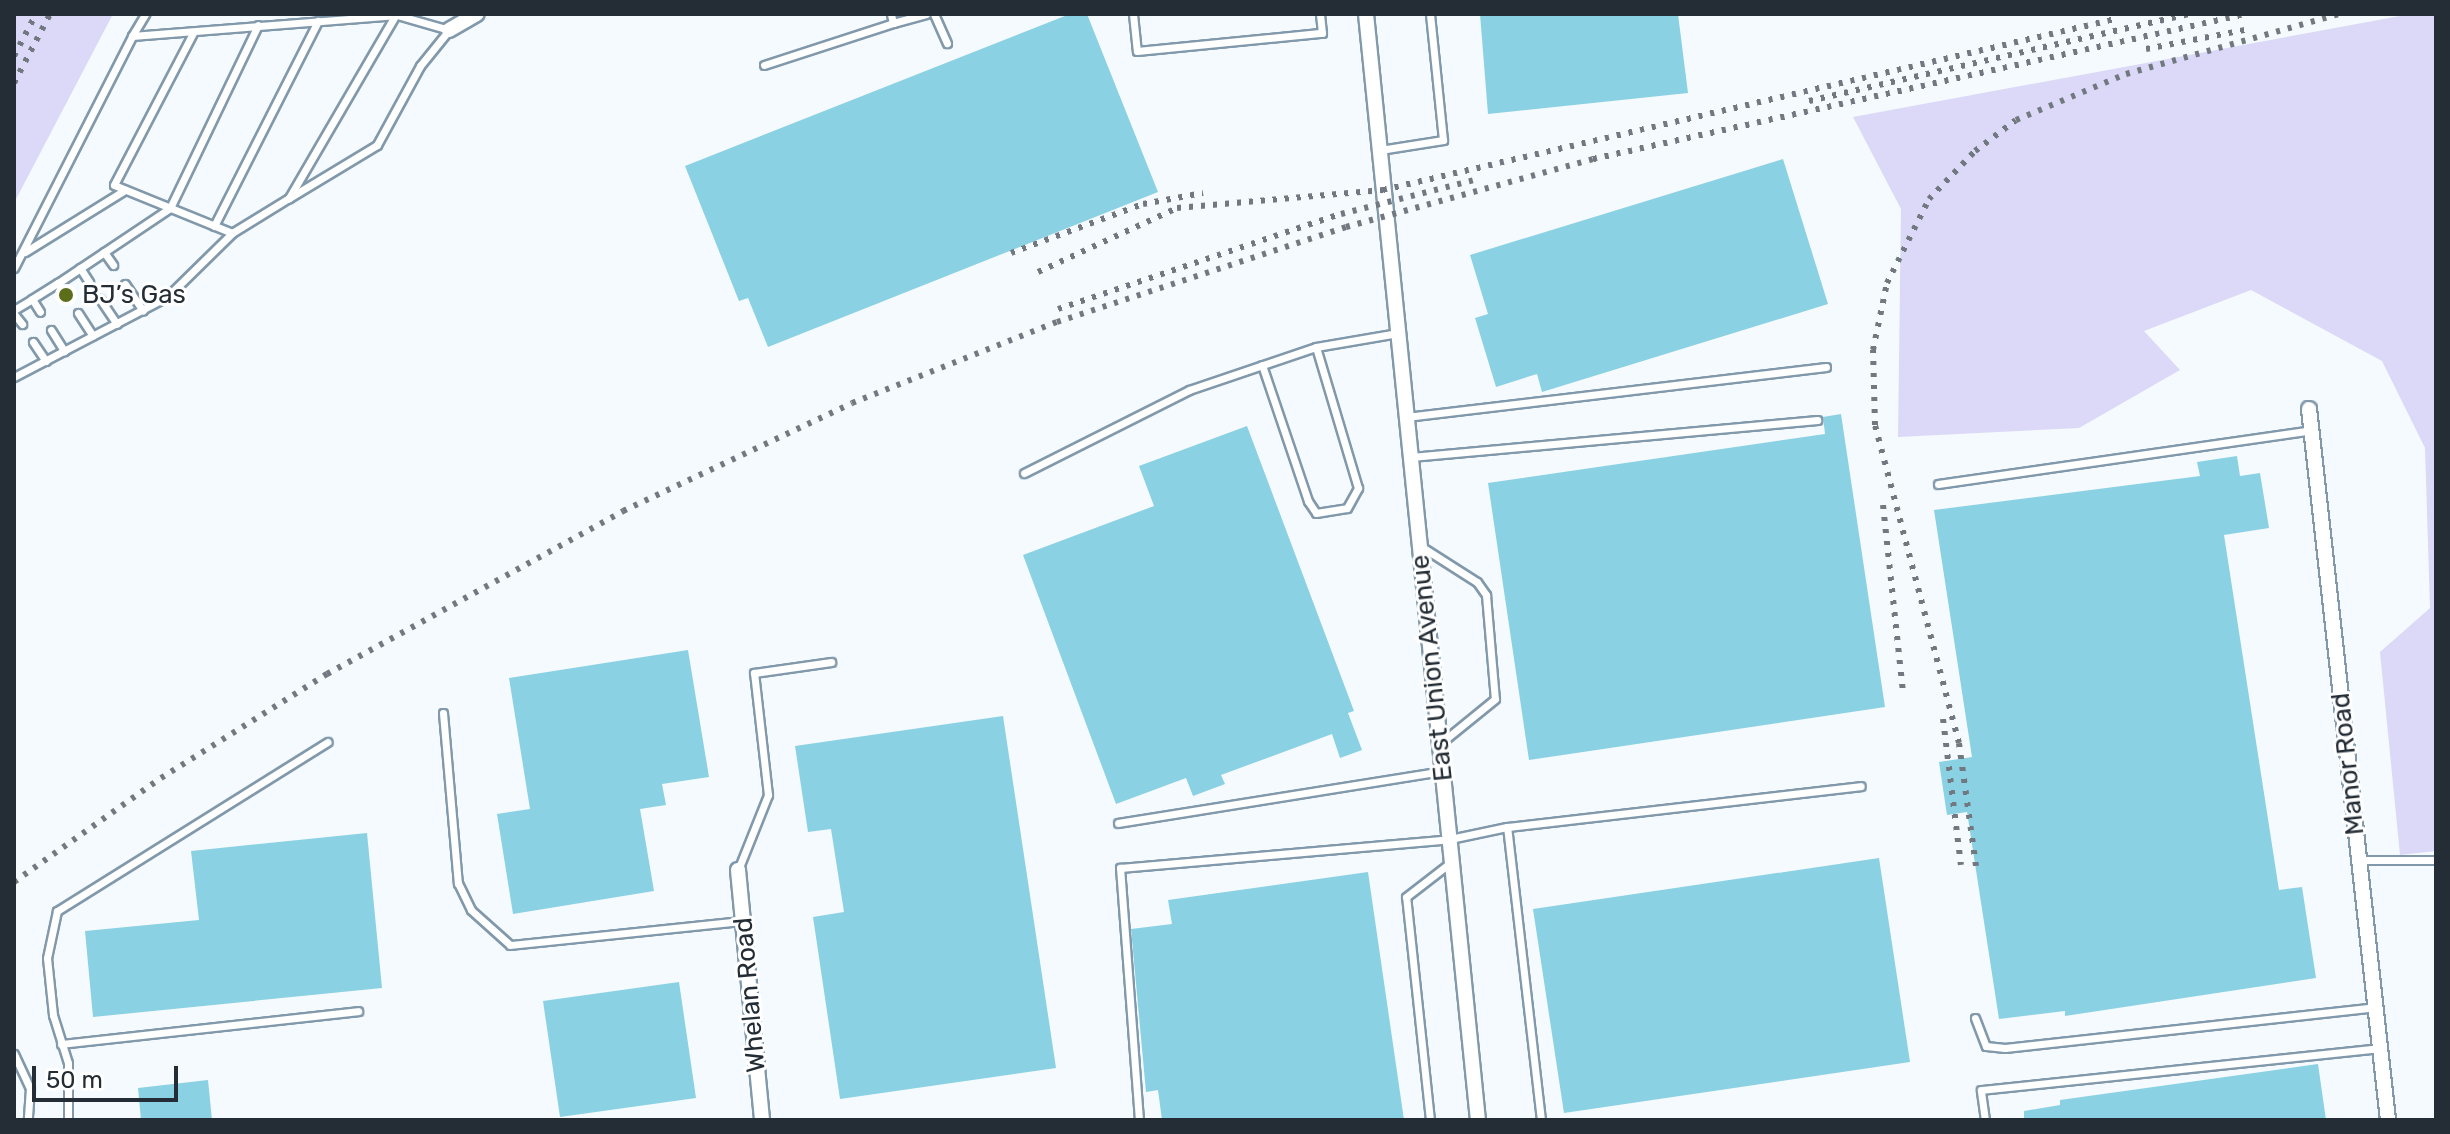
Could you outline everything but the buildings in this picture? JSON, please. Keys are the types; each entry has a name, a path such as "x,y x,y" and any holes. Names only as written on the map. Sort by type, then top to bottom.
{"street":[{"path":"449,30 477,14"},
{"name":"East Union Avenue","path":"1366,14 1478,1120"},
{"name":"Manor Road","path":"2309,409 2388,1120"},
{"name":"Whelan Road","path":"738,870 762,1120"}],"lane":[{"path":"14,268 145,14"},
{"path":"764,65 892,18 926,14"},
{"path":"934,14 947,43"},
{"path":"1133,14 1137,51 1322,33 1320,14"},
{"path":"1379,150 1443,140 1430,14"},
{"path":"14,377 143,311 232,233 377,145 420,66 449,30 396,15 132,36"},
{"path":"289,198 396,15"},
{"path":"214,226 318,21"},
{"path":"22,324 14,312 170,208 258,25"},
{"path":"193,33 114,185 232,233"},
{"path":"22,253 125,190"},
{"path":"104,252 113,265"},
{"path":"80,268 89,282"},
{"path":"58,283 67,296"},
{"path":"125,284 143,311"},
{"path":"32,299 40,312"},
{"path":"100,299 117,324"},
{"path":"78,313 93,336"},
{"path":"51,330 64,351"},
{"path":"1024,473 1189,390 1316,347 1398,333"},
{"path":"33,342 46,361"},
{"path":"1262,365 1308,501 1316,513 1347,508 1358,488 1316,347"},
{"path":"1406,417 1826,367"},
{"path":"1411,457 1817,420"},
{"path":"1938,484 2311,430"},
{"path":"1420,546 1477,582 1486,595 1495,699 1440,743"},
{"path":"738,870 768,795 754,673 831,662"},
{"path":"443,713 458,883 471,910 510,945 743,921"},
{"path":"68,1120 68,1063 61,1044 47,958 57,911 327,742"},
{"path":"1118,823 1443,771"},
{"path":"1139,1120 1120,868 1450,839 1507,827 1861,786"},
{"path":"1507,827 1541,1120"},
{"path":"2359,860 2436,860"},
{"path":"1430,1120 1406,897 1452,862"},
{"path":"1975,1018 1986,1046 2005,1048 2375,1007"},
{"path":"61,1044 358,1011"},
{"path":"1985,1120 1981,1090 2380,1048"},
{"path":"14,1054 30,1088 28,1120"}],"shaded area":[{"path":"14,14 113,14 14,203"},
{"path":"2411,14 2436,14 2436,851 2400,855 2380,652 2430,608 2425,448 2382,361 2251,290 2144,331 2180,370 2079,428 1898,437 1901,209 1853,117"}],"railway":[{"path":"14,56 36,14"},
{"path":"14,83 50,14"},
{"path":"1809,101 2190,14"},
{"path":"14,882 161,778 327,674 623,511 852,403 1057,322 1346,227 1593,159 2246,14"},
{"path":"1976,866 1959,743 1875,425 1873,350 1887,283 1929,199 1975,151 2016,120 2126,74 2339,14"},
{"path":"1038,272 1177,208 1383,190 2111,20"},
{"path":"2146,49 2245,30"},
{"path":"1058,309 1341,214 1474,180"},
{"path":"1011,253 1143,204 1203,193"},
{"path":"1883,505 1903,693"},
{"path":"1943,719 1961,865"}],"place":[{"name":"BJ’s Gas","path":"66,295"}]}
